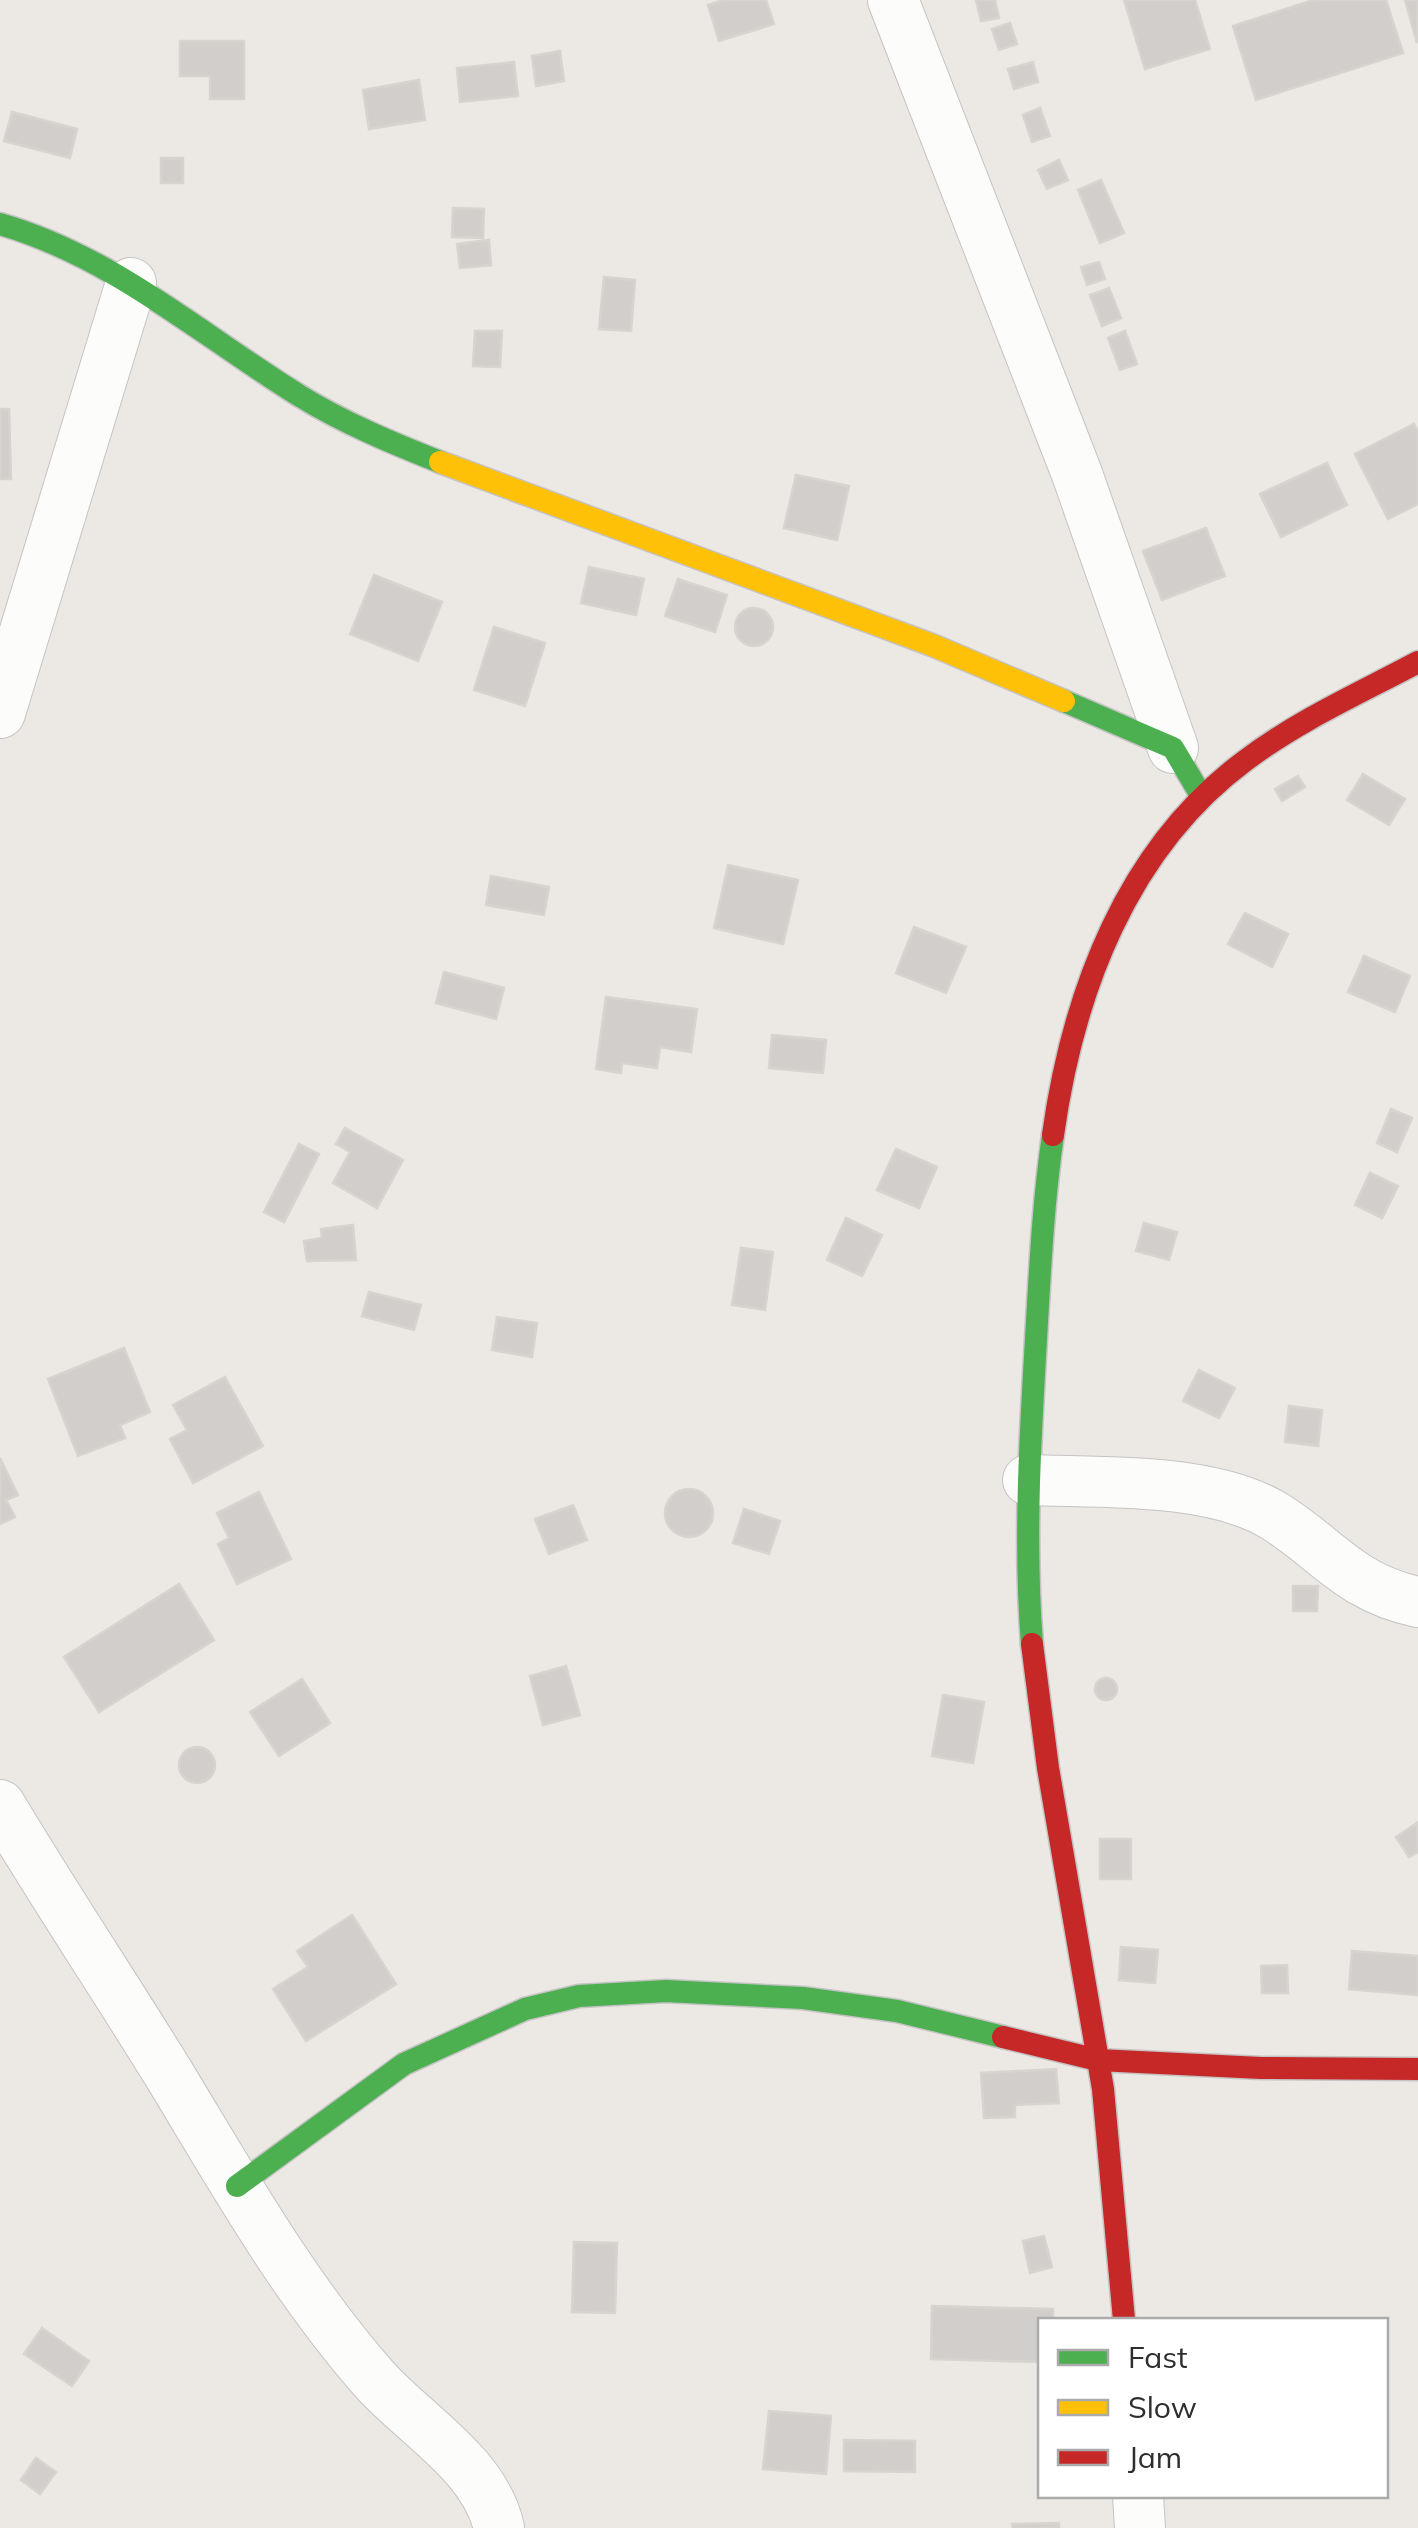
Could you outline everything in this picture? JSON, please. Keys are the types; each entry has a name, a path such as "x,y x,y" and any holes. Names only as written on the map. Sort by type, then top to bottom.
{"street":[{"path":"893,0 1078,474 1173,748 1202,797"},
{"path":"0,224 46,238 131,282 302,397 387,440 932,645 1173,748"},
{"path":"0,712 131,282"},
{"path":"1124,2318 1107,2121 1038,1704 1028,1592 1028,1480 1047,1154 1064,1060 1087,983 1108,931 1148,864 1202,797 1277,739 1418,662"},
{"path":"1028,1480 1194,1490 1242,1502 1274,1516 1357,1580 1388,1596 1418,1602"},
{"path":"0,1805 282,2259 346,2348 398,2406 476,2479 496,2513 499,2528"},
{"path":"237,2186 404,2064 525,2009 580,1996 666,1991 803,1998 897,2011 1098,2060 1262,2068 1418,2069"},
{"path":"1138,2498 1140,2528"}],"building":[{"path":"723,0 766,0 774,24 719,41 708,5"},
{"path":"976,0 995,0 999,18 981,21"},
{"path":"1124,0 1195,0 1210,49 1145,69"},
{"path":"1313,0 1386,0 1403,53 1256,100 1233,26"},
{"path":"1405,0 1418,0 1417,43"},
{"path":"1010,23 1017,44 999,50 992,29"},
{"path":"180,41 244,41 244,99 210,99 210,76 180,76"},
{"path":"560,51 564,81 536,86 532,56"},
{"path":"514,62 518,96 460,102 457,68"},
{"path":"1033,62 1038,82 1014,89 1008,69"},
{"path":"419,80 425,120 369,129 363,90"},
{"path":"1040,108 1050,136 1032,142 1023,115"},
{"path":"12,112 77,129 70,158 4,141"},
{"path":"161,158 183,158 183,183 161,183"},
{"path":"1059,160 1068,180 1047,189 1038,170"},
{"path":"1101,180 1124,233 1100,243 1078,190"},
{"path":"453,208 484,209 483,238 452,237"},
{"path":"489,240 491,265 460,268 457,244"},
{"path":"1099,262 1105,279 1087,285 1081,267"},
{"path":"604,277 635,280 631,331 599,329"},
{"path":"1109,288 1121,318 1102,326 1090,295"},
{"path":"475,331 502,331 500,367 473,366"},
{"path":"1125,331 1137,364 1120,370 1108,338"},
{"path":"0,409 9,409 11,479 0,479"},
{"path":"1414,424 1418,432 1418,504 1388,519 1355,454"},
{"path":"1327,463 1347,505 1281,537 1260,494"},
{"path":"796,475 849,486 837,540 784,528"},
{"path":"1206,528 1225,576 1162,600 1143,551"},
{"path":"589,567 644,579 636,615 581,603"},
{"path":"374,575 442,602 418,661 350,634"},
{"path":"678,579 727,595 715,632 665,616"},
{"path":"754,608 767,614 773,627 767,640 754,646 741,640 735,627 741,614"},
{"path":"494,627 545,643 525,706 474,690"},
{"path":"1363,774 1405,799 1389,825 1347,800"},
{"path":"1298,776 1305,787 1282,801 1275,789"},
{"path":"728,865 798,880 783,944 714,928"},
{"path":"491,876 549,887 544,915 486,905"},
{"path":"1245,913 1288,934 1272,967 1228,944"},
{"path":"914,927 966,947 946,993 896,973"},
{"path":"1364,956 1410,976 1395,1012 1348,992"},
{"path":"444,972 504,988 496,1019 436,1003"},
{"path":"606,997 697,1009 691,1052 660,1047 657,1068 622,1063 621,1073 596,1069"},
{"path":"772,1035 826,1040 823,1073 769,1068"},
{"path":"1391,1109 1412,1118 1397,1152 1377,1143"},
{"path":"345,1128 403,1160 377,1208 333,1183 350,1152 336,1144"},
{"path":"299,1144 319,1154 284,1222 264,1212"},
{"path":"896,1149 937,1167 919,1208 877,1190"},
{"path":"1370,1173 1398,1186 1382,1218 1355,1205"},
{"path":"846,1218 882,1235 862,1276 827,1260"},
{"path":"1144,1223 1177,1232 1169,1260 1136,1251"},
{"path":"353,1225 356,1260 307,1261 304,1241 322,1238 321,1229"},
{"path":"741,1248 773,1252 765,1310 732,1305"},
{"path":"369,1292 421,1305 414,1330 362,1316"},
{"path":"497,1317 537,1323 532,1357 492,1350"},
{"path":"124,1348 150,1412 120,1425 125,1438 78,1456 48,1379"},
{"path":"1199,1370 1235,1388 1219,1418 1183,1401"},
{"path":"225,1377 263,1446 193,1483 170,1439 187,1430 173,1405"},
{"path":"1289,1406 1322,1410 1318,1446 1285,1442"},
{"path":"0,1458 18,1495 6,1500 15,1517 0,1524"},
{"path":"689,1489 706,1496 713,1513 706,1530 689,1537 672,1530 665,1513 672,1496"},
{"path":"259,1492 291,1559 237,1584 218,1544 229,1538 217,1513"},
{"path":"573,1505 587,1540 549,1554 535,1519"},
{"path":"744,1509 780,1521 769,1554 733,1543"},
{"path":"179,1584 214,1640 99,1712 64,1657"},
{"path":"1293,1586 1318,1586 1317,1611 1293,1611"},
{"path":"566,1666 580,1715 543,1725 530,1676"},
{"path":"1106,1678 1114,1681 1114,1697 1106,1700 1098,1697 1095,1689 1098,1681"},
{"path":"302,1679 330,1723 279,1756 250,1712"},
{"path":"943,1695 984,1702 973,1763 932,1756"},
{"path":"197,1747 210,1752 215,1765 210,1778 197,1783 184,1778 179,1765 184,1752"},
{"path":"1417,1823 1418,1852 1409,1857 1396,1837"},
{"path":"1100,1839 1131,1839 1131,1879 1100,1879"},
{"path":"352,1915 396,1984 306,2041 273,1989 308,1967 297,1951"},
{"path":"1121,1947 1158,1950 1155,1983 1119,1980"},
{"path":"1352,1951 1418,1956 1418,1995 1349,1989"},
{"path":"1287,1965 1288,1993 1262,1993 1261,1966"},
{"path":"1056,2069 1059,2103 1015,2105 1015,2117 984,2118 981,2073"},
{"path":"1044,2236 1052,2267 1030,2273 1023,2241"},
{"path":"574,2242 617,2243 615,2313 572,2312"},
{"path":"932,2306 1053,2309 1053,2318 1038,2318 1038,2362 931,2359"},
{"path":"42,2328 89,2361 72,2386 24,2354"},
{"path":"769,2411 831,2416 826,2474 763,2469"},
{"path":"844,2440 915,2441 915,2472 844,2471"},
{"path":"36,2458 56,2472 40,2494 21,2480"},
{"path":"1059,2523 1059,2528 1013,2528 1012,2524"}],"traffic: fast":[{"path":"0,224 81,256 156,300 317,406 440,462"},
{"path":"1064,701 1173,748 1202,797"},
{"path":"1032,1644 1028,1568 1030,1453 1042,1237 1053,1135"},
{"path":"237,2186 404,2064 525,2009 579,1996 666,1991 803,1998 897,2011 1003,2037"}],"traffic: slow":[{"path":"440,462 932,645 1064,701"}],"traffic: jam":[{"path":"1053,1135 1062,1081 1091,977 1112,927 1168,836 1204,796 1266,746 1418,662"},
{"path":"1032,1644 1048,1768 1103,2089 1124,2318"},
{"path":"1003,2037 1098,2060 1261,2068 1418,2069"}]}
